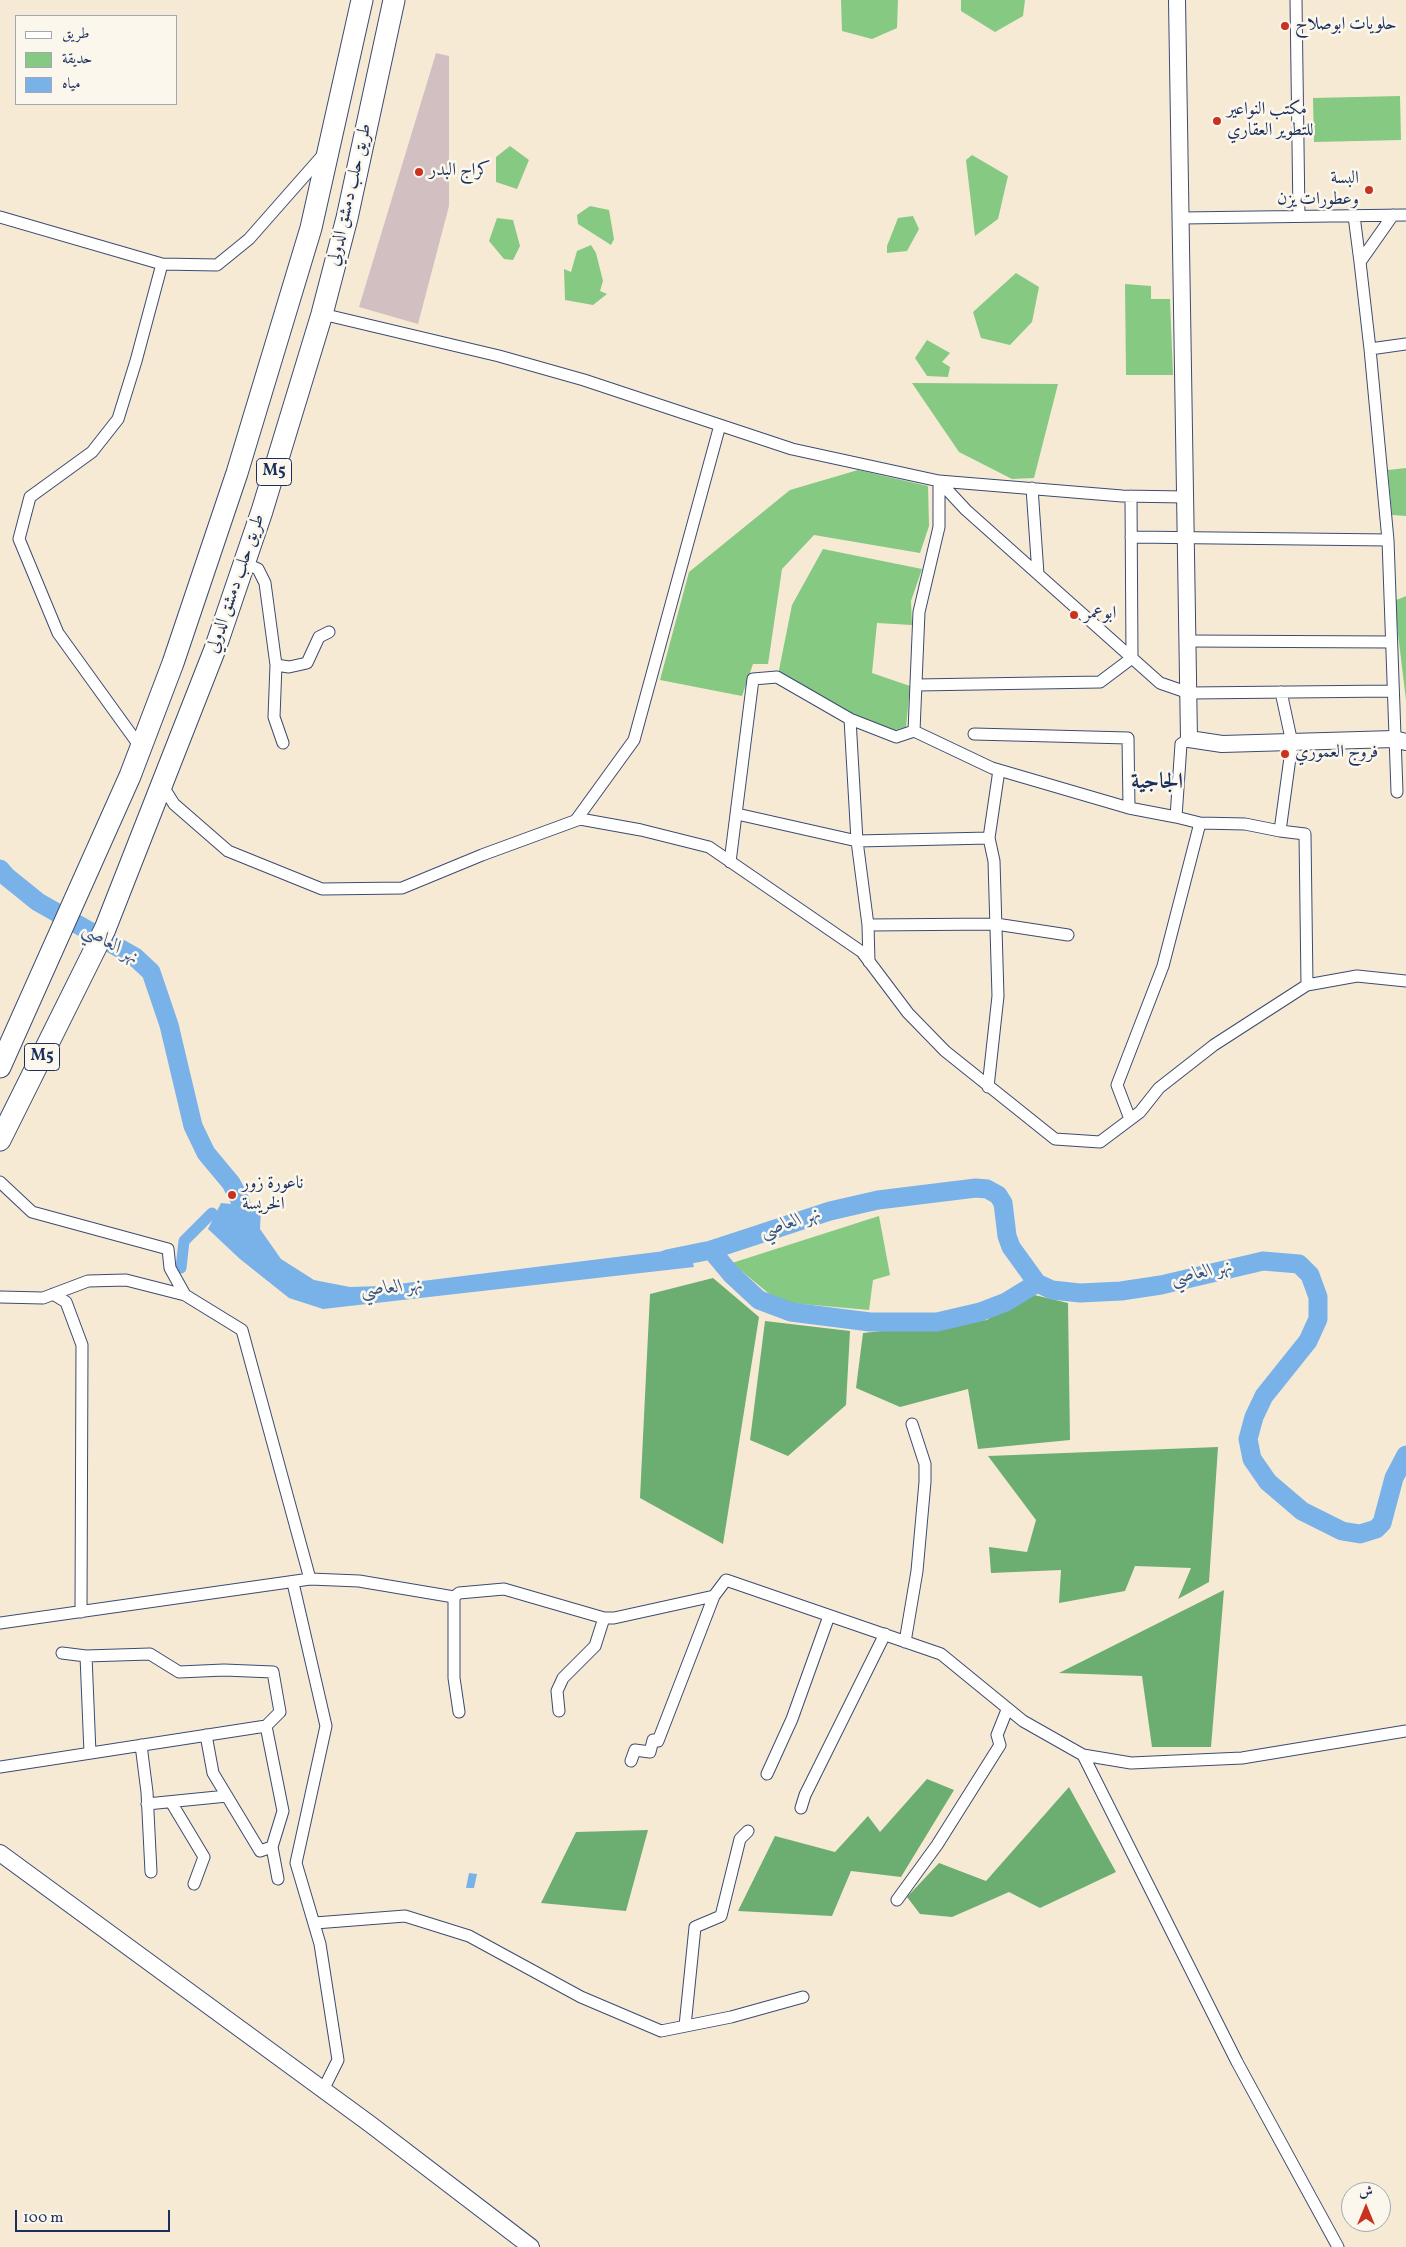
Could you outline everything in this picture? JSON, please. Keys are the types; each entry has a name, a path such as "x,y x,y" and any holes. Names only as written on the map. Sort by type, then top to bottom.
{"highway":[{"name":"M5","path":"0,1067 48,963 141,748 173,663 237,473 311,228 362,0"},
{"name":"طريق حلب دمشق الدولي","path":"0,1140 105,929 215,649 322,314 347,218 394,0"}],"street":[{"path":"1177,0 1189,738"},
{"path":"1296,0 1299,216"},
{"path":"0,217 162,264 217,264 249,239 329,148"},
{"path":"1360,262 1393,215"},
{"path":"1182,218 1406,215"},
{"path":"1354,216 1370,349 1388,540 1393,691 1400,740 1397,792"},
{"path":"141,748 58,633 19,539 30,496 92,452 118,419 162,264"},
{"path":"322,314 499,356 584,380 792,449 938,480 1131,496 1185,496"},
{"path":"1370,349 1406,344"},
{"path":"576,820 634,740 720,425"},
{"path":"938,480 966,510 1160,683 1189,693 1393,691"},
{"path":"914,731 919,612 939,527 938,480"},
{"path":"1032,488 1038,574"},
{"path":"1131,496 1132,658"},
{"path":"1131,537 1388,540"},
{"path":"244,563 258,569 265,583 276,665 274,716 283,743"},
{"path":"276,665 289,667 307,663 319,637 330,632"},
{"path":"1188,641 1391,642"},
{"path":"917,685 1100,682 1132,658"},
{"path":"730,862 753,678 777,677 850,719 896,737 914,731 999,770 1129,808 1200,823 1245,824 1305,834 1307,986"},
{"path":"1280,831 1292,743 1281,692"},
{"path":"850,719 857,841 868,925 869,962"},
{"path":"974,734 1128,738 1129,808"},
{"path":"1176,817 1181,744 1189,738 1222,744 1400,740"},
{"path":"988,1087 998,996 994,861 989,838 999,770"},
{"path":"162,785 174,804 228,851 322,889 402,888 482,855 580,819 641,830 710,847 862,952 908,1013 938,1045 1055,1139 1100,1142 1140,1112 1159,1088 1214,1045 1307,986 1357,976 1406,981"},
{"path":"737,814 857,841 989,838"},
{"path":"1130,1119 1117,1085 1163,966 1200,823"},
{"path":"868,925 996,924 1068,935"},
{"path":"0,1182 32,1212 168,1250 170,1268 185,1295"},
{"path":"0,1297 42,1298 88,1281 126,1280 185,1295 242,1330 310,1579"},
{"path":"53,1294 66,1302 82,1345 81,1612"},
{"path":"905,1642 917,1571 925,1482 925,1464 912,1424"},
{"path":"0,1623 310,1579 359,1581 454,1597 459,1593 504,1588 604,1618 614,1618 714,1596"},
{"path":"631,1761 635,1750 650,1752 653,1740 658,1741 714,1596 726,1580 941,1654 1022,1721 1083,1755 1131,1763 1242,1758 1406,1730"},
{"path":"293,1582 326,1726 296,1863 315,1923 338,2060 323,2090"},
{"path":"454,1597 454,1678 458,1712"},
{"path":"767,1774 792,1719 829,1616"},
{"path":"559,1711 557,1691 563,1678 594,1646 604,1618"},
{"path":"801,1808 805,1795 885,1634"},
{"path":"0,1766 266,1726 280,1712 273,1672 224,1670 179,1672 150,1654 86,1656 62,1653"},
{"path":"86,1656 90,1753"},
{"path":"897,1900 937,1845 1000,1745 997,1735 1007,1710"},
{"path":"266,1726 283,1811 272,1847 278,1879"},
{"path":"206,1735 213,1774 260,1852 272,1847"},
{"path":"141,1745 151,1872"},
{"path":"1083,1755 1237,2062 1338,2247"},
{"path":"147,1804 227,1796"},
{"path":"171,1802 204,1857 194,1884"},
{"path":"685,2026 696,1927 721,1916 740,1839 748,1831"},
{"path":"0,1854 323,2090 531,2247"},
{"path":"315,1923 405,1916 469,1936 580,1997 661,2030 730,2017 803,1997"}],"shaded area":[{"path":"436,53 449,56 449,206 418,324 359,307"}],"green space":[{"path":"841,0 898,0 897,28 872,39 842,31"},
{"path":"961,0 1025,0 1023,16 995,32 961,11"},
{"path":"1400,96 1401,140 1314,142 1313,98"},
{"path":"510,146 529,160 517,189 496,182 496,157"},
{"path":"972,155 1008,176 998,219 975,236 966,160"},
{"path":"590,206 609,210 614,239 611,245 578,224 577,215"},
{"path":"913,216 919,229 907,251 887,253 887,246 898,218"},
{"path":"497,218 513,220 520,246 513,260 504,259 489,241"},
{"path":"591,245 596,253 603,281 600,291 607,294 593,305 565,300 564,269 571,272 577,251"},
{"path":"1016,273 1039,287 1032,322 1010,345 981,338 973,312"},
{"path":"1125,284 1151,286 1151,299 1170,299 1173,375 1126,375"},
{"path":"927,340 950,353 942,362 950,367 948,377 927,376 915,358"},
{"path":"912,383 1058,384 1034,478 1012,479 959,452"},
{"path":"1406,468 1406,516 1392,515 1388,470"},
{"path":"858,470 928,486 929,526 920,553 814,535 782,569 768,664 753,664 742,696 660,680 689,572 790,490"},
{"path":"823,549 922,569 911,601 912,625 877,623 872,673 910,686 906,727 895,730 858,719 778,675 792,605"},
{"path":"1406,596 1406,700 1394,601"},
{"path":"879,1216 890,1275 873,1280 869,1310 779,1302 732,1263"},
{"path":"713,1278 759,1317 723,1544 640,1498 650,1294"},
{"path":"1026,1293 1068,1303 1070,1440 978,1449 968,1389 900,1407 856,1388 863,1333 987,1320"},
{"path":"765,1321 850,1331 846,1405 788,1456 750,1440"},
{"path":"1218,1447 1209,1582 1178,1599 1191,1568 1135,1566 1125,1591 1059,1603 1061,1570 991,1573 989,1547 1027,1552 1036,1520 988,1456"},
{"path":"1224,1590 1211,1747 1152,1747 1142,1676 1059,1673"},
{"path":"927,1779 954,1790 901,1877 851,1871 832,1916 738,1911 775,1836 835,1852 868,1816 880,1832"},
{"path":"1069,1787 1116,1872 1040,1908 1009,1892 952,1917 920,1914 907,1897 939,1863 986,1881"},
{"path":"648,1830 626,1911 541,1903 576,1832"}],"water":[{"path":"221,1203 261,1207 260,1229 281,1259 314,1280 350,1287 382,1286 689,1248 694,1267 323,1309 289,1298 240,1259 208,1229"},
{"path":"469,1873 477,1874 474,1888 466,1888"}],"waterway":[{"name":"نهر العاصي","path":"0,869 38,902 135,957 151,972 169,1025 193,1126 206,1153 231,1183 239,1198 250,1230"},
{"name":"نهر العاصي","path":"667,1259 711,1250 830,1211 878,1200 976,1188 987,1189 998,1195 1003,1203 1007,1236 1011,1247 1037,1283 1052,1290 1080,1293 1121,1291 1161,1285 1263,1261 1299,1264 1310,1275 1318,1297 1318,1319 1308,1341 1264,1396 1254,1417 1248,1439 1252,1459 1268,1482 1302,1511 1342,1531 1360,1534 1376,1529 1382,1523 1394,1478 1406,1455"},
{"path":"181,1268 184,1241 212,1213"},
{"path":"711,1250 731,1274 759,1300 791,1312 870,1322 937,1322 980,1312 1006,1302 1037,1283"}],"place":[{"name":"حلويات ابوصلاح","path":"1285,26"},
{"name":"مكتب النواعير للتطوير العقاري","path":"1217,121"},
{"name":"كراج البدر","path":"419,172"},
{"name":"البسة وعطورات يزن","path":"1369,190"},
{"name":"ابوعمر","path":"1074,615"},
{"name":"فروج العموري","path":"1285,754"},
{"name":"ناعورة زور الخريسة","path":"232,1195"}],"district":[{"name":"الجاجية","path":"1157,784"}]}
